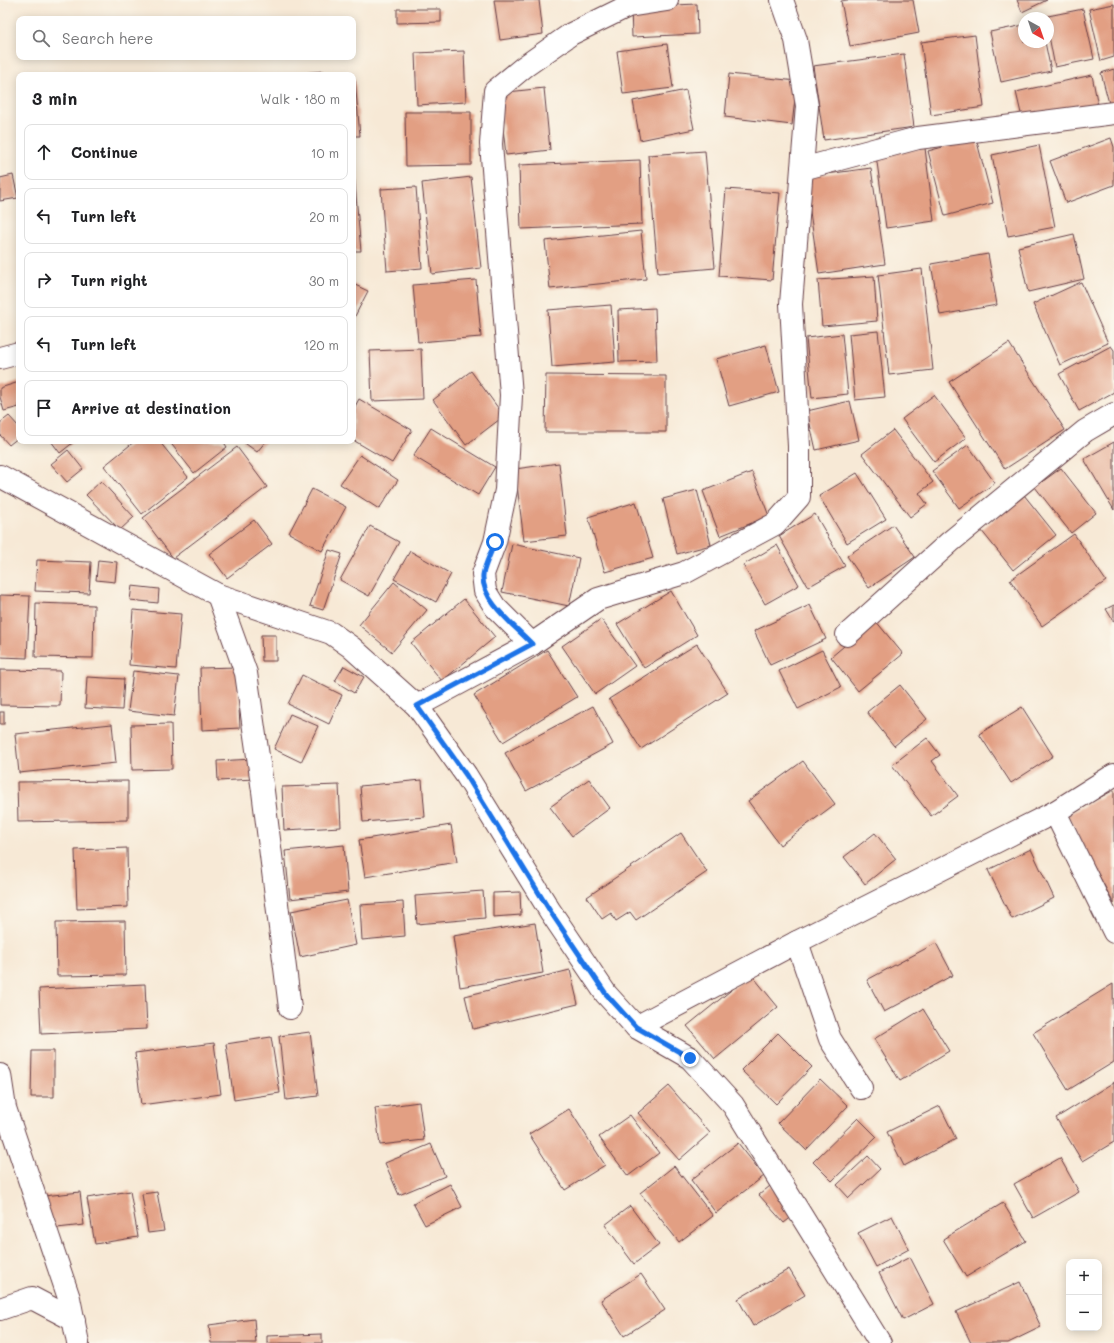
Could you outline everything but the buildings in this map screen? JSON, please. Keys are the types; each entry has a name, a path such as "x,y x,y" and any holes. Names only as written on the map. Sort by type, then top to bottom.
{"street":[{"path":"532,644 495,607 485,591 483,574 495,542 506,490 511,395 491,144 495,91 524,67 571,34 628,6 667,0"},
{"path":"417,706 532,644 598,600 684,573 775,524 799,497 791,304 806,106 796,40 782,0"},
{"path":"802,169 918,138 1114,114"},
{"path":"0,358 16,354"},
{"path":"847,635 950,542 1085,431 1114,414"},
{"path":"0,476 218,595 331,633 352,647 417,706 466,775 550,911 606,994 636,1027 690,1058 734,1105 880,1343"},
{"path":"218,595 246,673 263,791 290,1008"},
{"path":"636,1027 797,942 1055,812 1114,775"},
{"path":"1055,812 1114,932"},
{"path":"797,942 830,1040 860,1088"},
{"path":"0,1075 5,1108 69,1298 78,1343"},
{"path":"0,1309 32,1298 74,1320"}],"route":[{"path":"495,542 483,574 485,591 495,607 532,644 417,706 466,775 550,911 606,994 636,1027 690,1058"}]}
